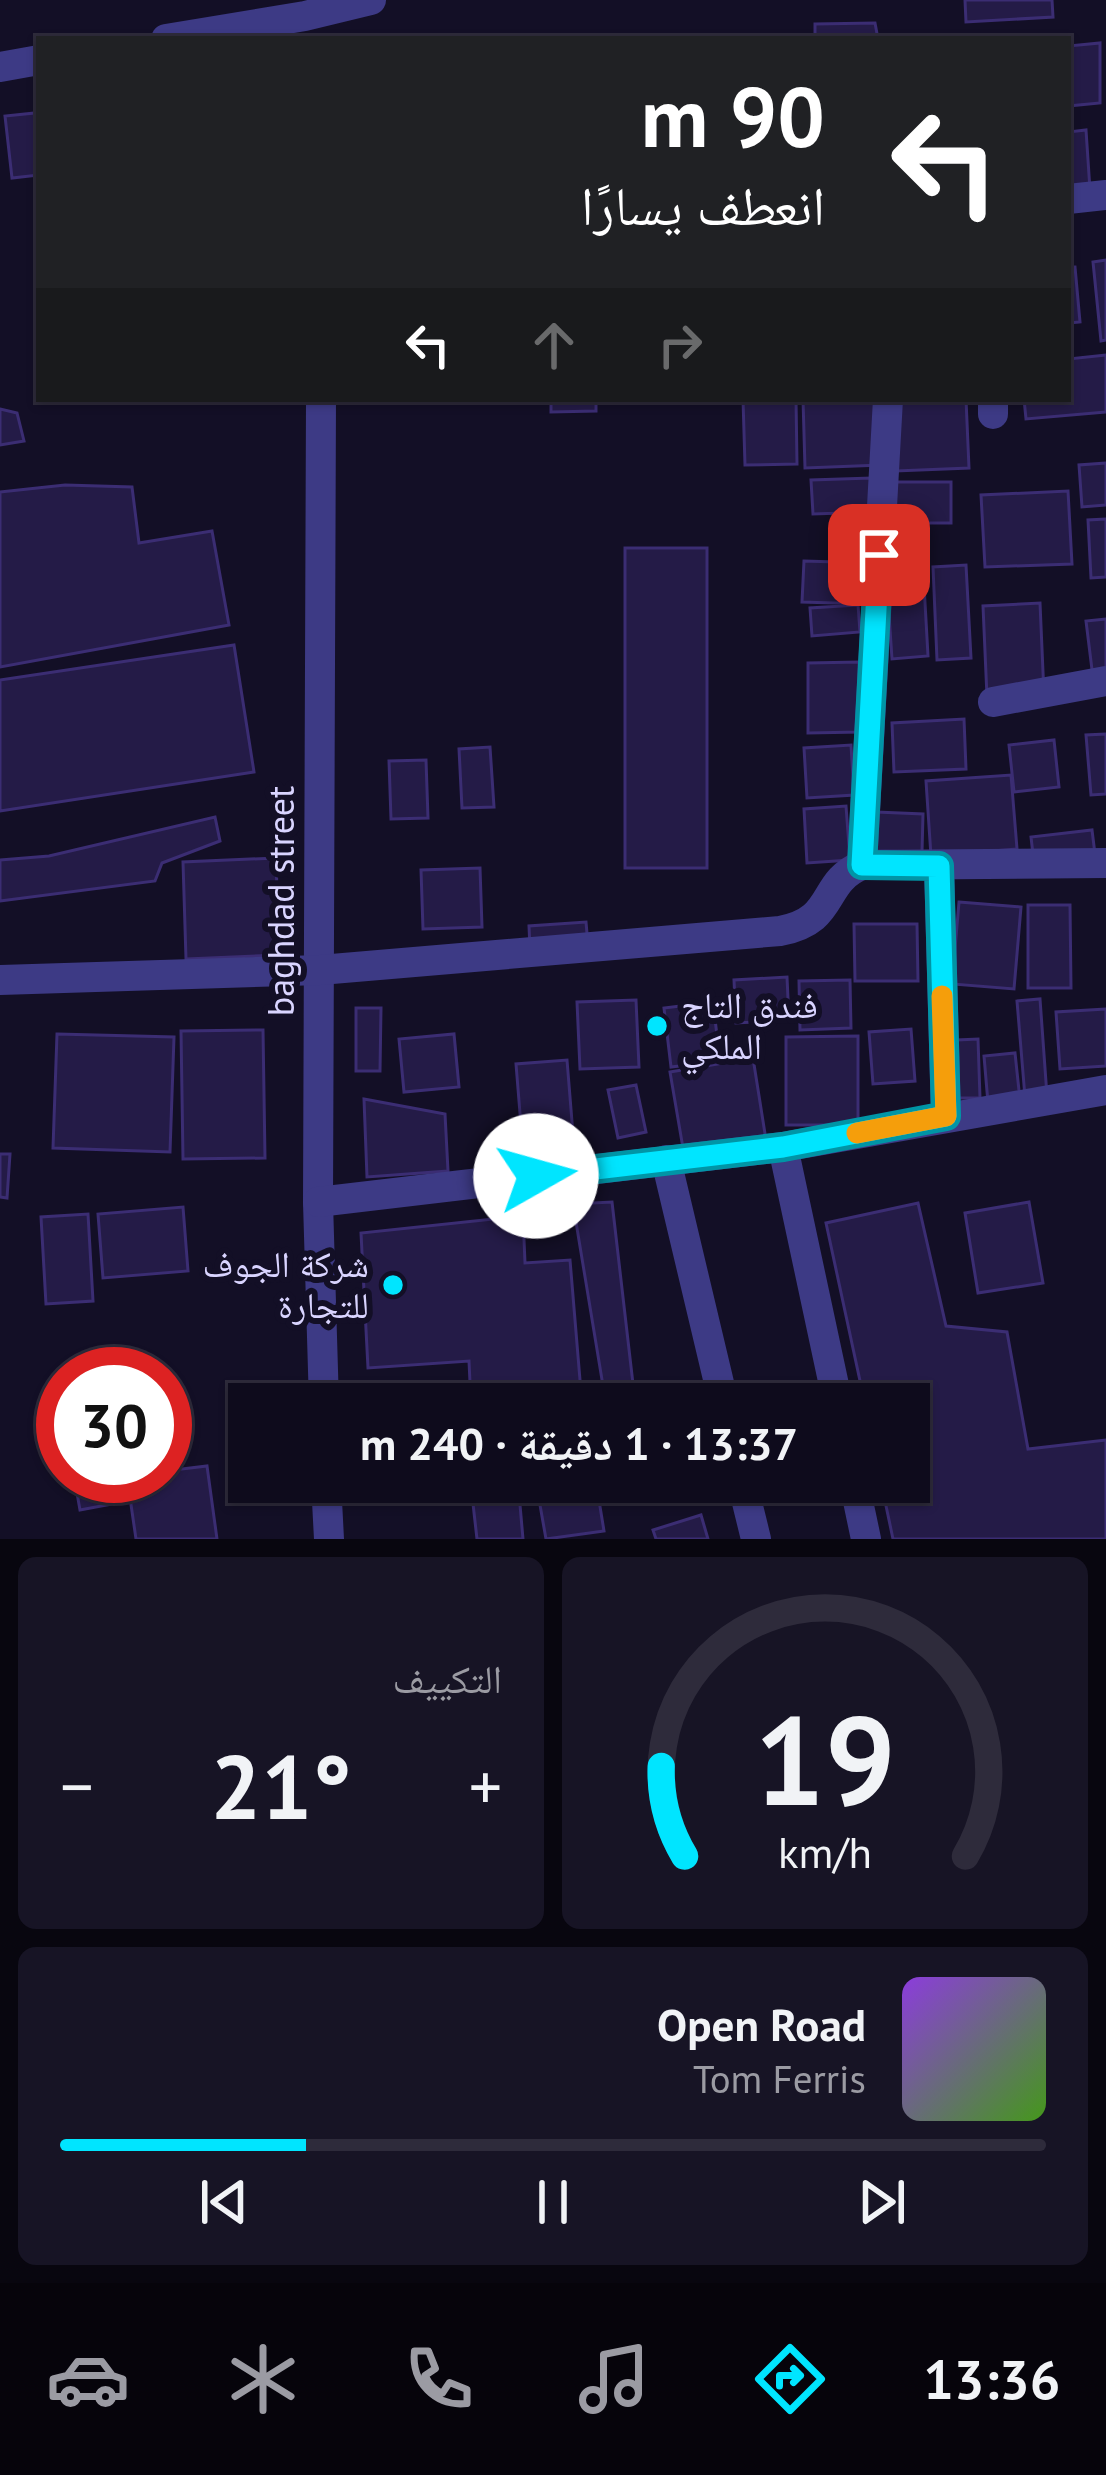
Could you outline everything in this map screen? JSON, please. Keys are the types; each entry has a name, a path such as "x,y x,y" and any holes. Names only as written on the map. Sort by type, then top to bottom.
{"street":[{"path":"186,36 322,16 370,0"},
{"path":"0,67 36,61"},
{"path":"1071,199 1106,195"},
{"name":"baghdad street","path":"321,402 318,1202 323,1383"},
{"path":"862,865 889,402"},
{"path":"993,702 1106,681"},
{"path":"0,980 320,970 806,926 845,872 862,865 1106,863"},
{"path":"939,866 946,1116"},
{"path":"318,1202 783,1147 1106,1090"},
{"path":"783,1147 834,1383"},
{"path":"666,1160 719,1383"},
{"path":"327,1503 329,1539"},
{"path":"747,1503 756,1539"},
{"path":"858,1503 866,1539"}],"building":[{"path":"965,0 1052,0 1053,17 966,22"},
{"path":"875,23 877,36 815,36 815,24"},
{"path":"1100,43 1100,103 1071,106 1071,46"},
{"path":"35,113 36,175 12,178 5,116"},
{"path":"1086,130 1090,190 1071,192 1071,132"},
{"path":"1106,260 1106,340 1101,341 1093,262"},
{"path":"1071,267 1075,267 1080,322 1071,323"},
{"path":"1106,355 1106,412 1026,419 1024,402 1071,402 1071,359"},
{"path":"551,402 596,402 596,411 551,412"},
{"path":"743,402 796,402 797,464 745,465"},
{"path":"803,402 879,402 881,465 805,468"},
{"path":"894,402 966,402 969,468 896,471"},
{"path":"0,409 17,413 24,441 0,445"},
{"path":"1106,463 1106,505 1082,507 1079,465"},
{"path":"871,478 873,512 813,514 811,480"},
{"path":"889,482 951,482 951,523 889,523"},
{"path":"65,485 132,487 139,543 212,531 229,625 0,667 0,492"},
{"path":"1068,491 1072,564 985,567 981,495"},
{"path":"1106,519 1106,577 1091,578 1088,520"},
{"path":"625,548 707,548 707,868 625,868"},
{"path":"804,561 868,563 867,604 802,602"},
{"path":"966,565 971,658 937,660 933,567"},
{"path":"923,567 928,656 892,659 886,569"},
{"path":"1040,603 1044,695 987,697 983,606"},
{"path":"858,605 860,632 812,636 810,608"},
{"path":"1106,619 1106,685 1094,686 1086,621"},
{"path":"234,645 254,772 0,811 0,680"},
{"path":"859,662 860,732 808,733 808,663"},
{"path":"964,719 966,769 894,772 892,723"},
{"path":"1106,734 1106,794 1091,795 1086,735"},
{"path":"1054,740 1059,787 1014,792 1009,745"},
{"path":"851,745 854,795 807,798 804,748"},
{"path":"490,747 494,807 462,808 459,749"},
{"path":"426,760 428,818 391,819 389,761"},
{"path":"1011,775 1017,849 931,856 926,781"},
{"path":"846,806 850,860 807,863 804,809"},
{"path":"876,812 923,814 922,852 875,851"},
{"path":"215,817 220,841 162,863 155,881 0,901 0,860 49,856"},
{"path":"1092,830 1095,854 1034,863 1031,837"},
{"path":"276,858 279,955 186,959 183,862"},
{"path":"480,868 482,927 423,929 421,870"},
{"path":"959,902 1021,907 1014,989 952,984"},
{"path":"1028,905 1070,905 1071,988 1028,988"},
{"path":"586,922 588,945 530,949 529,926"},
{"path":"854,924 917,924 918,981 855,981"},
{"path":"787,977 789,1020 736,1023 734,980"},
{"path":"850,980 851,1028 800,1030 799,981"},
{"path":"1040,999 1047,1096 1025,1097 1017,1001"},
{"path":"636,1000 639,1067 580,1069 577,1002"},
{"path":"713,1002 720,1061 671,1067 664,1008"},
{"path":"356,1008 381,1008 380,1071 356,1071"},
{"path":"1106,1009 1106,1066 1060,1069 1056,1012"},
{"path":"911,1029 915,1081 873,1084 869,1032"},
{"path":"263,1030 265,1158 183,1159 181,1031"},
{"path":"57,1034 174,1037 170,1152 53,1148"},
{"path":"454,1034 459,1087 404,1092 399,1039"},
{"path":"858,1036 858,1125 786,1125 786,1037"},
{"path":"978,1039 980,1098 958,1098 957,1040"},
{"path":"1015,1053 1020,1100 988,1103 984,1056"},
{"path":"753,1058 766,1140 684,1154 670,1072"},
{"path":"567,1060 573,1134 522,1138 516,1064"},
{"path":"636,1085 646,1132 618,1138 608,1090"},
{"path":"364,1099 445,1114 448,1171 367,1177"},
{"path":"0,1154 10,1154 7,1198 0,1197"},
{"path":"612,1202 633,1383 603,1383 573,1204"},
{"path":"1029,1202 1043,1283 978,1293 965,1213"},
{"path":"918,1203 946,1326 1007,1332 1028,1449 1106,1440 1106,1539 893,1539 885,1503 930,1503 930,1383 860,1383 826,1223"},
{"path":"183,1207 188,1271 103,1278 98,1214"},
{"path":"88,1214 93,1301 46,1304 41,1217"},
{"path":"523,1216 525,1263 570,1260 580,1383 470,1383 469,1361 368,1368 361,1233"},
{"path":"207,1466 217,1539 136,1539 131,1503 192,1503 192,1468"},
{"path":"79,1503 117,1503 80,1510"},
{"path":"473,1503 520,1503 523,1539 477,1539"},
{"path":"540,1503 599,1503 604,1531 546,1539"},
{"path":"701,1515 708,1539 656,1539 653,1530"}],"slow traffic":[{"path":"857,1133 946,1116 942,996"}],"place":[{"name":"فندق التاج الملكي","path":"657,1026"},
{"name":"شركة الجوف للتجارة","path":"393,1285"}],"route":[{"path":"536,1176 783,1147 946,1116 939,866 862,865 879,555"}]}
